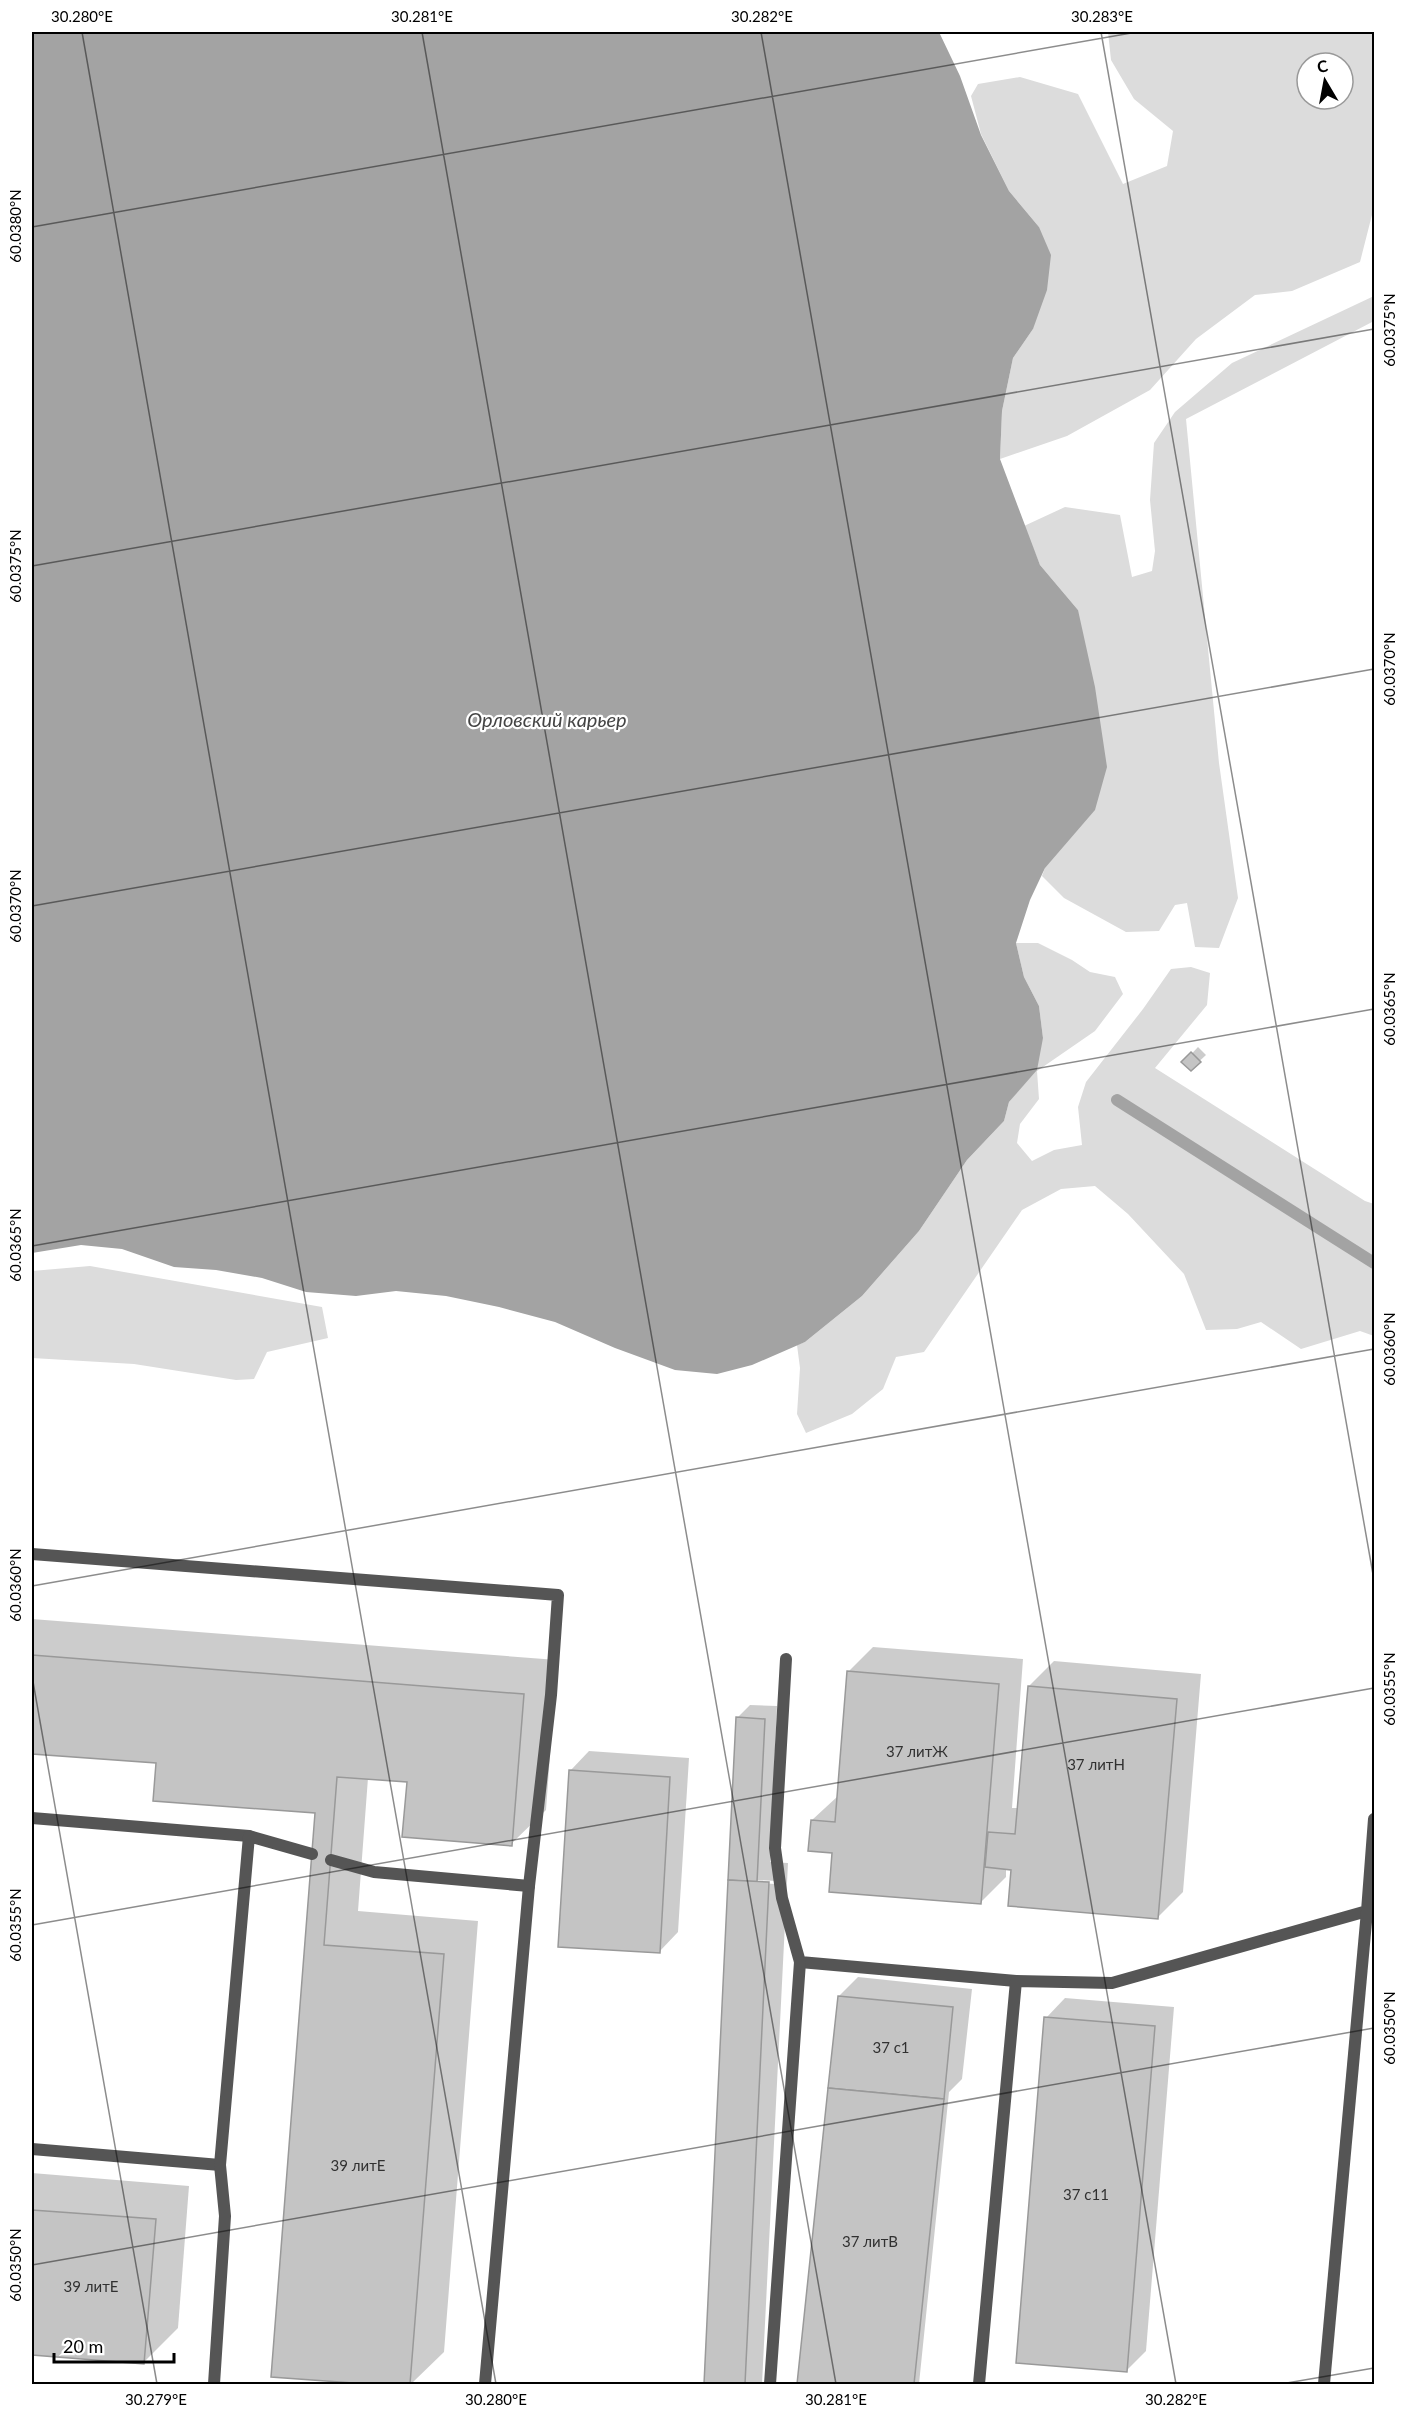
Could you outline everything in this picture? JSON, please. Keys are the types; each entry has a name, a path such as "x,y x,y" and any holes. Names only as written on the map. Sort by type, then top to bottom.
{"lane":[{"path":"32,1554 558,1595 551,1695 529,1886 485,2385"},
{"path":"770,2385 800,1962 782,1898 775,1848 786,1659"},
{"path":"32,1818 249,1836 312,1854"},
{"path":"1324,2385 1374,1819"},
{"path":"214,2385 225,2216 220,2165 249,1836"},
{"path":"331,1860 374,1872 529,1886"},
{"path":"800,1962 1016,1981 1112,1983 1367,1911"},
{"path":"979,2385 1016,1981"},
{"path":"32,2149 220,2165"}],"shaded area":[{"path":"1108,32 1374,32 1374,207 1360,262 1292,291 1255,295 1196,339 1150,390 1067,436 1000,459 1002,411 1013,358 1033,329 1039,227 1009,191 981,134 971,96 978,84 1020,77 1078,94 1123,184 1167,166 1173,131 1134,99 1111,60"},
{"path":"1374,296 1374,321 1186,419 1219,763 1238,898 1219,948 1195,947 1187,903 1175,905 1159,931 1126,932 1064,898 1042,876 1045,868 1078,610 1040,565 1024,526 1065,507 1120,515 1132,577 1152,571 1155,551 1150,500 1154,443 1175,412 1232,363"},
{"path":"1016,943 1038,943 1090,972 1115,977 1123,994 1095,1031 1037,1071 1039,1099 1020,1124 1017,1143 1032,1161 1054,1150 1082,1145 1078,1107 1086,1082 1171,969 1191,967 1210,973 1207,1005 1155,1068 1365,1201 1374,1204 1374,1336 1360,1331 1301,1349 1261,1322 1237,1329 1206,1330 1184,1274 1128,1214 1095,1186 1061,1189 1022,1210 924,1352 896,1357 883,1389 852,1414 806,1433 797,1414 800,1368 797,1345 805,1342 862,1296 919,1231 967,1160 1004,1121 1009,1102 1021,1087 1043,1038 1039,1006 1024,977"},
{"path":"90,1266 322,1307 328,1338 267,1352 254,1379 236,1380 134,1364 32,1358 32,1271"}],"water":[{"name":"Орловский карьер","path":"32,32 939,32 960,76 981,135 1009,191 1039,227 1051,255 1047,290 1033,329 1013,358 1002,411 1000,459 1040,565 1078,610 1095,687 1107,767 1095,810 1045,868 1030,900 1016,943 1024,977 1039,1006 1043,1038 1037,1070 1009,1102 1004,1121 967,1160 919,1231 862,1296 805,1342 752,1365 717,1374 675,1370 615,1348 555,1322 446,1296 396,1291 356,1296 306,1292 262,1278 216,1270 174,1267 122,1249 81,1245 32,1253"}],"building":[{"path":"1191,1052 1201,1062 1191,1071 1181,1062"},
{"path":"32,1655 524,1694 512,1846 402,1837 407,1782 337,1777 324,1945 444,1954 410,2384 367,2384 271,2377 315,1813 153,1801 156,1763 32,1754"},
{"path":"847,1671 999,1684 981,1904 829,1892 832,1853 808,1851 811,1820 835,1822"},
{"path":"1028,1686 1177,1699 1158,1919 1008,1906 1011,1870 985,1867 988,1832 1015,1834"},
{"path":"736,1717 765,1719 757,1882 728,1880"},
{"path":"569,1770 670,1777 660,1953 558,1947"},
{"path":"728,1880 769,1882 745,2384 704,2384"},
{"path":"838,1996 953,2007 944,2099 828,2088"},
{"path":"1044,2017 1155,2026 1127,2372 1016,2363"},
{"path":"828,2088 944,2099 914,2384 797,2384"},
{"path":"32,2210 156,2219 144,2364 32,2355"}],"waterway":[{"path":"1117,1100 1374,1263"}]}
